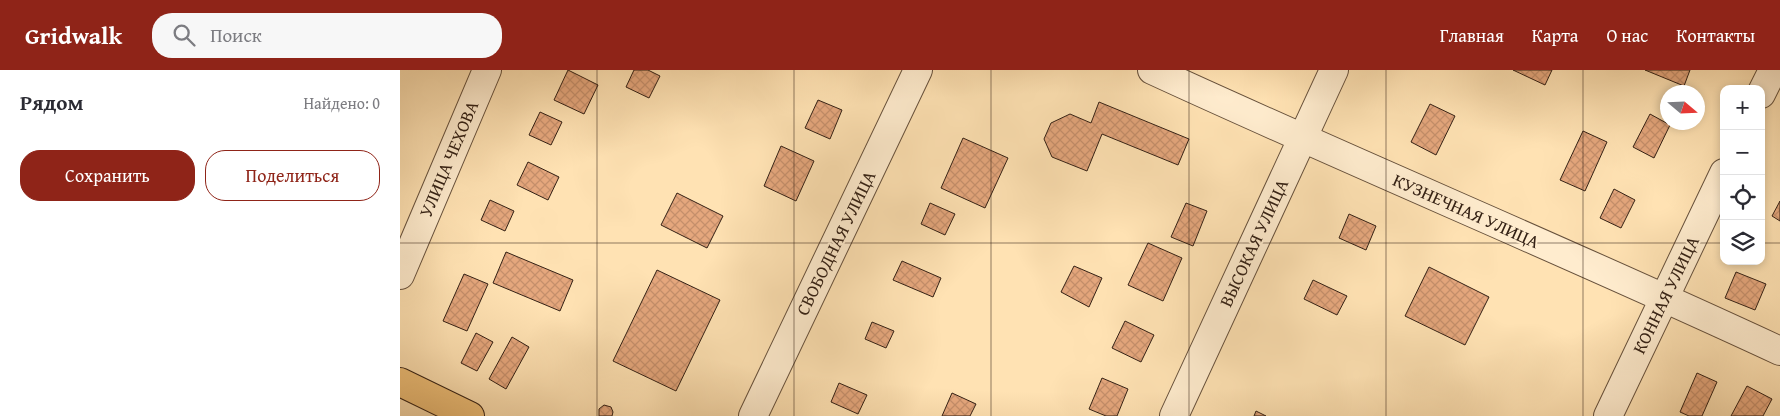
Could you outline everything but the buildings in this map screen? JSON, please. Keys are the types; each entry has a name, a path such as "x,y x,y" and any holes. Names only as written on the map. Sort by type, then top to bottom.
{"main road":[{"path":"400,382 470,416"}],"street":[{"name":"УЛИЦА ЧЕХОВА","path":"400,275 487,70"},
{"name":"СВОБОДНАЯ УЛИЦА","path":"753,416 918,70"},
{"name":"КУЗНЕЧНАЯ УЛИЦА","path":"1152,70 1302,139 1665,297 1780,351"},
{"name":"ВЫСОКАЯ УЛИЦА","path":"1174,416 1334,70"},
{"path":"1765,86 1773,70"},
{"name":"КОННАЯ УЛИЦА","path":"1608,416 1723,175"}]}
